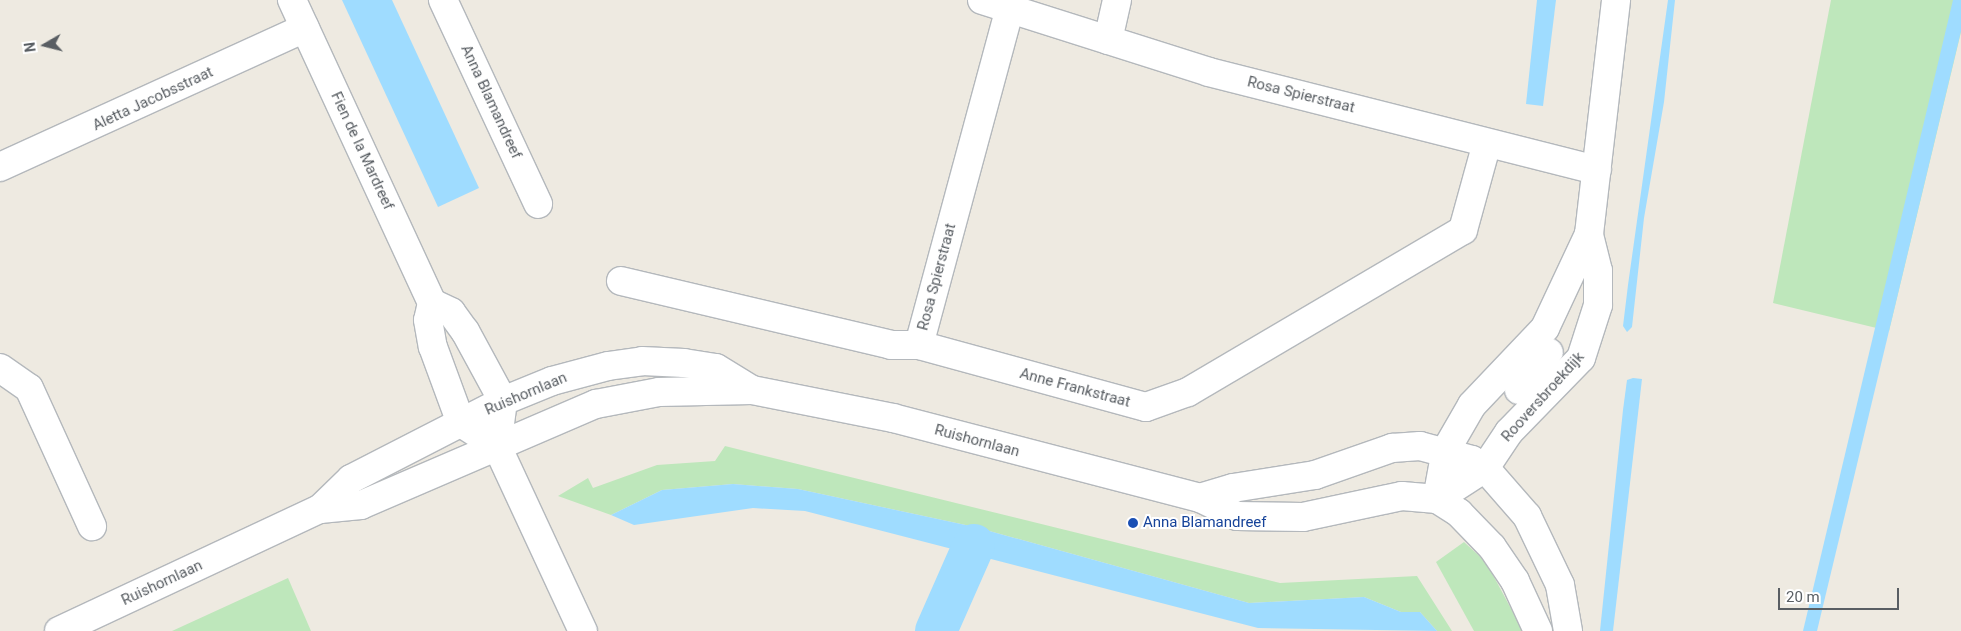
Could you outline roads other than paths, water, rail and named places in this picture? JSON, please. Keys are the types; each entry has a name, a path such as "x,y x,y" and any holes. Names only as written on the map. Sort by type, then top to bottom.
{"street":[{"name":"Fien de la Mardreef","path":"292,0 432,303"},
{"name":"Anna Blamandreef","path":"443,0 538,204"},
{"name":"Rosa Spierstraat","path":"982,0 1010,7 1209,72 1596,170"},
{"path":"1108,40 1117,0"},
{"name":"Rooversbroekdijk","path":"1437,500 1446,450 1472,405 1545,328 1589,234 1616,0"},
{"name":"Rosa Spierstraat","path":"919,345 1010,7"},
{"name":"Aletta Jacobsstraat","path":"0,167 305,28"},
{"name":"Anne Frankstraat","path":"621,280 891,345 919,345 1146,408 1188,392 1463,230 1487,143"},
{"name":"Rooversbroekdijk","path":"1437,500 1485,468 1509,432 1561,381 1588,344 1598,305 1598,271 1589,234"},
{"path":"497,446 503,401 460,325 450,312 432,303 428,320 433,347 461,423 497,446 583,631"},
{"name":"Rooversbroekdijk","path":"1519,390 1549,352"},
{"name":"Ruishornlaan","path":"59,631 320,509 351,479 503,401 577,372 642,361 716,368 752,390"},
{"path":"0,368 29,388 92,526"},
{"name":"Ruishornlaan","path":"320,509 360,505 596,404 632,394 752,390 892,418 1200,498 1237,516 1268,519 1303,517 1402,496 1437,500"},
{"path":"1200,498 1233,488 1315,475 1392,448 1420,446 1446,450 1485,468 1527,516 1560,585 1568,631"},
{"path":"1437,500 1459,513 1492,546 1515,580 1538,631"}],"water":[{"path":"342,0 392,0 479,188 438,207"},
{"path":"1537,0 1556,0 1543,106 1526,104"},
{"path":"1668,0 1675,0 1664,102 1644,218 1632,327 1627,332 1623,326 1628,285"},
{"path":"1953,0 1961,0 1961,31 1817,631 1803,631"},
{"path":"1633,378 1642,379 1613,631 1600,631 1623,410 1627,380"},
{"path":"733,484 798,489 975,527 1249,603 1364,597 1401,612 1420,612 1437,631 1258,628 805,511 753,508 634,525 611,515 662,490"}],"waterway":[{"path":"936,631 974,545"}],"place":[{"name":"Anna Blamandreef","path":"1133,523"}]}
